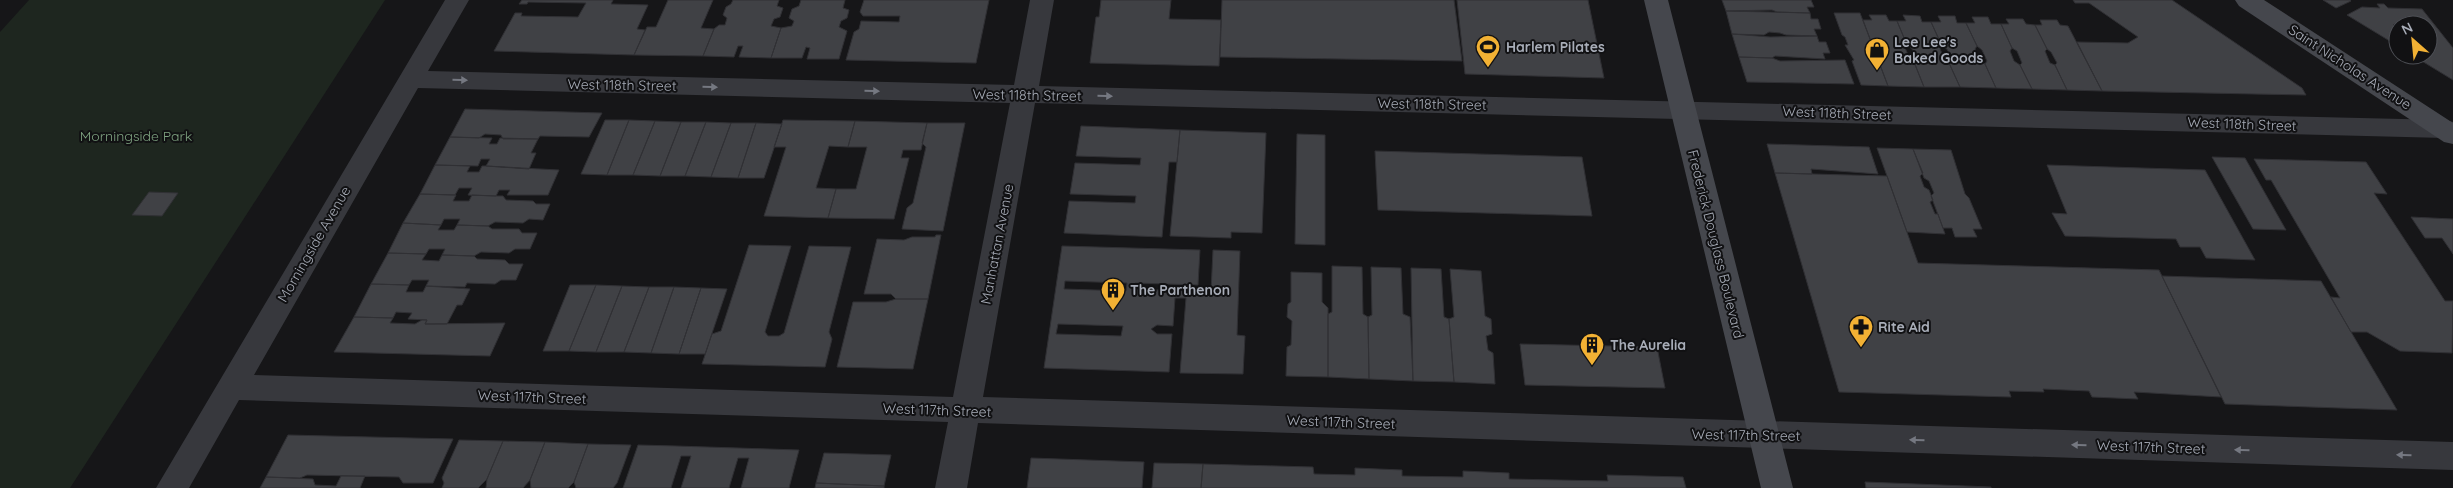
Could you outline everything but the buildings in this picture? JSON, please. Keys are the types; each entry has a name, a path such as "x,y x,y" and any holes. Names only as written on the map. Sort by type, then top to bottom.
{"main road":[{"name":"Frederick Douglass Boulevard","path":"1656,0 1777,488"},
{"name":"Saint Nicholas Avenue","path":"2247,0 2450,131"}],"street":[{"name":"Morningside Avenue","path":"172,488 457,0"},
{"name":"Manhattan Avenue","path":"951,488 1042,0"},
{"name":"West 118th Street","path":"411,79 1025,95 1683,109 2450,131"},
{"name":"West 117th Street","path":"230,387 2453,456"}],"green space":[{"name":"Morningside Park","path":"29,0 385,0 70,488 0,488 0,32"}],"place":[{"name":"Harlem Pilates","path":"1488,68"},
{"name":"Lee Lee's Baked Goods","path":"1877,71"},
{"name":"The Parthenon","path":"1113,311"},
{"name":"Rite Aid","path":"1861,348"},
{"name":"The Aurelia","path":"1592,366"}]}
